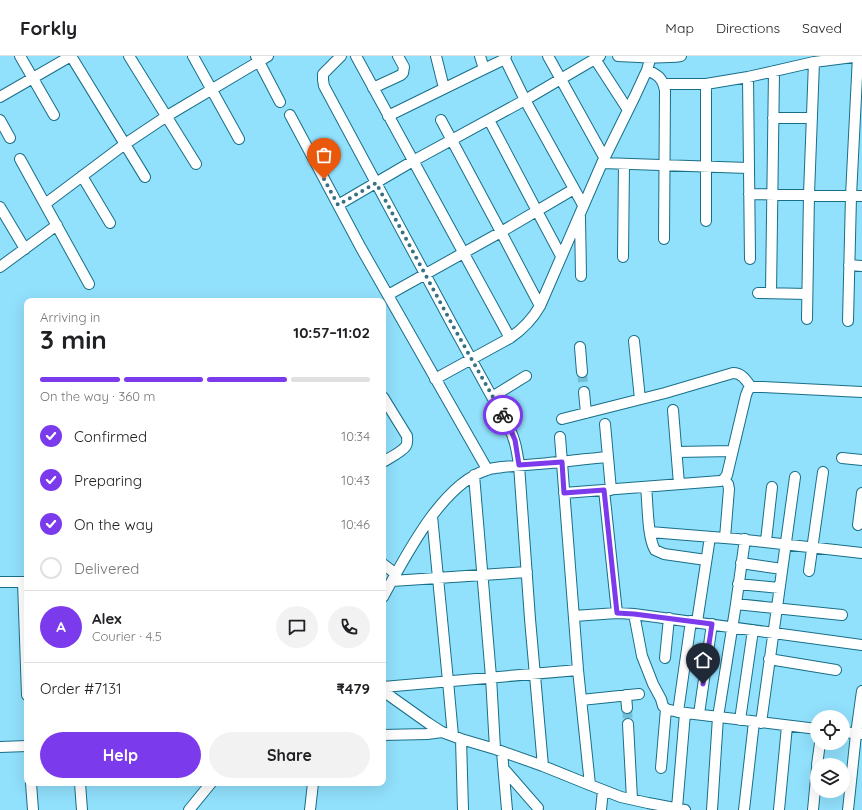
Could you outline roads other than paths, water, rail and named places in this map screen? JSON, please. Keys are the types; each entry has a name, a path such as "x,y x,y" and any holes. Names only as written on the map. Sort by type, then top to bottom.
{"street":[{"path":"20,56 54,115"},
{"path":"0,97 71,56 145,177"},
{"path":"129,56 196,164"},
{"path":"193,56 239,139"},
{"path":"45,204 125,144 167,116 257,59 268,56"},
{"path":"341,56 323,74 324,86 512,433 517,450 543,766"},
{"path":"356,56 510,338"},
{"path":"374,88 403,73 404,67 398,56"},
{"path":"436,56 444,88"},
{"path":"480,56 484,68"},
{"path":"548,56 603,160"},
{"path":"618,56 681,56"},
{"path":"848,321 851,196 858,56"},
{"path":"664,84 706,84 748,77 814,62 861,56"},
{"path":"338,205 413,161 525,100 598,57 628,110"},
{"path":"435,379 510,338 528,324 535,315 603,160 647,70 651,57"},
{"path":"388,116 506,58 525,100 574,189 582,209 581,276"},
{"path":"257,59 280,102"},
{"path":"807,319 809,194 814,62"},
{"path":"647,70 660,78 664,84 665,91 664,239"},
{"path":"771,293 774,71"},
{"path":"748,77 750,259"},
{"path":"706,84 706,221"},
{"path":"290,115 388,295 487,469"},
{"path":"773,118 812,118"},
{"path":"0,120 10,138"},
{"path":"440,120 540,306"},
{"path":"489,120 562,256"},
{"path":"20,159 89,284"},
{"path":"603,160 624,164 748,168"},
{"path":"623,257 624,164"},
{"path":"82,176 110,223"},
{"path":"388,295 501,232 574,189"},
{"path":"749,194 862,196"},
{"path":"0,207 25,249"},
{"path":"0,267 57,225"},
{"path":"849,265 862,266"},
{"path":"758,293 807,294"},
{"path":"634,341 640,399"},
{"path":"580,348 582,372"},
{"path":"562,419 733,373 738,373 741,375 751,387"},
{"path":"492,397 526,376"},
{"path":"564,493 713,482 724,479 729,466 746,395 751,387 763,386 862,392"},
{"path":"584,392 586,413"},
{"path":"386,402 407,436 408,441 403,449 386,460"},
{"path":"673,410 679,484"},
{"path":"605,424 617,613"},
{"path":"560,437 578,670 590,785"},
{"path":"677,452 732,451"},
{"path":"386,592 424,527 440,505 464,482 474,475 487,469 608,457"},
{"path":"842,458 862,460"},
{"path":"809,571 823,472"},
{"path":"474,475 491,678 499,750 504,769 507,810"},
{"path":"744,810 757,722 773,633 795,477"},
{"path":"724,479 728,484 729,489 725,538"},
{"path":"646,487 650,532 655,550 706,560"},
{"path":"766,542 772,487"},
{"path":"858,525 862,493"},
{"path":"432,516 448,681 457,738 463,810"},
{"path":"650,532 786,543 862,553"},
{"path":"386,693 442,732 457,738 499,750 603,790 656,807 681,809 682,712 694,621 710,536"},
{"path":"712,810 718,717 745,539"},
{"path":"741,563 782,569"},
{"path":"386,567 394,577"},
{"path":"394,577 438,578 527,572"},
{"path":"0,582 24,582"},
{"path":"738,584 779,588"},
{"path":"736,604 842,615"},
{"path":"574,616 617,613 634,614 862,645"},
{"path":"634,614 642,656 653,684 663,706 666,709 661,768"},
{"path":"665,658 669,618"},
{"path":"699,714 712,624"},
{"path":"740,720 753,630"},
{"path":"769,659 836,670"},
{"path":"386,687 578,670"},
{"path":"848,810 859,734 862,691"},
{"path":"581,700 639,694"},
{"path":"626,695 627,708"},
{"path":"666,709 810,728"},
{"path":"628,724 632,799"},
{"path":"779,810 787,726"},
{"path":"386,735 427,734 442,732"},
{"path":"0,748 24,746"},
{"path":"504,769 538,808"},
{"path":"31,786 32,810"},
{"path":"80,786 82,810"},
{"path":"189,810 209,786"},
{"path":"310,810 313,786"},
{"path":"601,810 603,790"},
{"path":"813,810 814,798"}],"tunnel":[{"path":"582,372 584,392"},
{"path":"627,708 628,724"}]}
